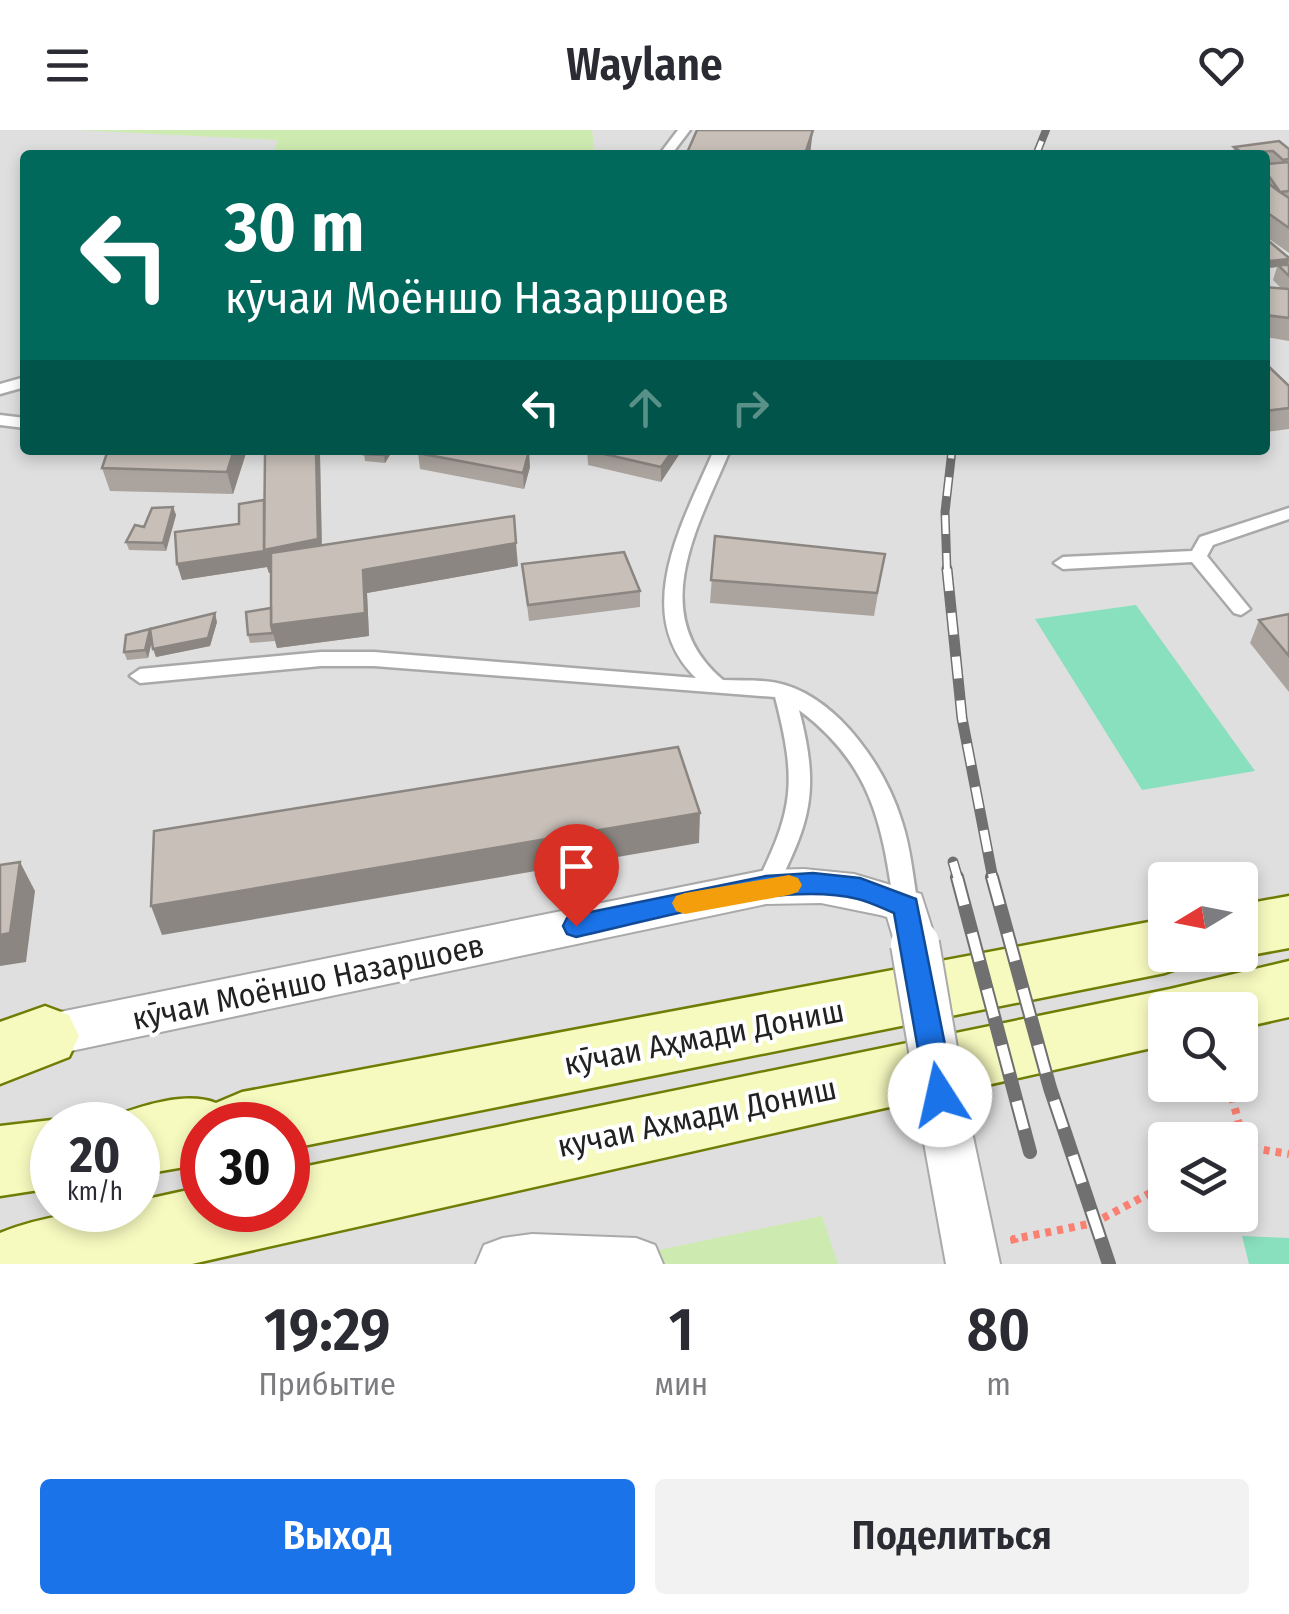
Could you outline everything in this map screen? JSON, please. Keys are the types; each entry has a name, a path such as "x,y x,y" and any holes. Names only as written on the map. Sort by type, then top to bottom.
{"street":[{"name":"кӯчаи Моёншо Назаршоев","path":"15,1045 766,887 813,884 860,889 911,925"},
{"path":"1258,928 1289,922"},
{"path":"911,925 947,1132 995,1258"},
{"name":"кӯчаи Аҳмади Дониш","path":"310,1112 1148,949"},
{"path":"1258,996 1289,989"},
{"name":"кучаи Ахмади Дониш","path":"310,1201 1148,1020"},
{"path":"0,1161 30,1157"},
{"path":"20,1264 180,1229"},
{"path":"503,1264 532,1260 636,1264"}],"lane":[{"path":"669,150 684,130"},
{"path":"718,688 689,659 672,607 673,576 720,455"},
{"path":"1240,609 1202,567 1198,556 1206,541 1289,514"},
{"path":"1063,563 1198,556"},
{"path":"140,676 322,659 374,659 784,692 832,728 869,772 890,817 911,925"},
{"path":"766,887 796,828 804,795 801,756 784,692"}],"path":[{"path":"1258,1148 1289,1154"},
{"path":"995,1258 1014,1239 1094,1223 1148,1194"}],"shaded area":[{"path":"0,130 1289,130 1289,1264 0,1264"}],"green space":[{"path":"77,130 592,130 594,150 276,150 277,140"},
{"path":"1136,605 1255,771 1142,790 1035,619"},
{"path":"822,1216 838,1264 592,1264"},
{"path":"1242,1236 1289,1238 1289,1264 1249,1264"}],"building":[{"path":"697,130 813,130 806,150 688,150"},
{"path":"1279,141 1289,149 1289,159 1283,160 1270,150 1234,147"},
{"path":"1289,162 1289,191 1280,192 1270,178 1270,164"},
{"path":"1270,185 1289,198 1289,228 1270,215"},
{"path":"1270,242 1289,258 1270,261"},
{"path":"1270,287 1289,289 1289,318 1270,316"},
{"path":"1270,368 1289,386 1289,408 1270,410"},
{"path":"106,455 232,455 227,472 102,468"},
{"path":"265,455 316,455 318,539 264,550"},
{"path":"428,455 528,455 523,473"},
{"path":"609,455 669,455 661,467"},
{"path":"264,500 265,551 177,564 175,532 239,524 239,504"},
{"path":"173,507 163,543 126,542 135,525 144,527 152,508"},
{"path":"514,516 516,543 363,570 365,613 271,625 271,553"},
{"path":"715,536 885,554 877,593 711,580"},
{"path":"624,552 640,591 528,605 522,564"},
{"path":"271,608 273,633 248,635 246,612"},
{"path":"215,613 208,638 153,649 150,629"},
{"path":"1289,614 1289,656 1259,620"},
{"path":"150,629 145,650 124,652 126,635"},
{"path":"678,747 700,813 151,906 154,831"},
{"path":"20,862 10,933 0,935 0,865"}],"railway":[{"path":"1038,150 1046,130"},
{"path":"947,572 945,512 951,455"},
{"path":"947,569 962,718 993,879"},
{"path":"953,862 958,879"},
{"path":"957,877 1030,1152"},
{"path":"992,877 1050,1088 1109,1264"}],"slow traffic":[{"path":"685,903 789,885"}],"route":[{"path":"576,926 766,887 813,884 860,889 906,906 940,1095"}]}
